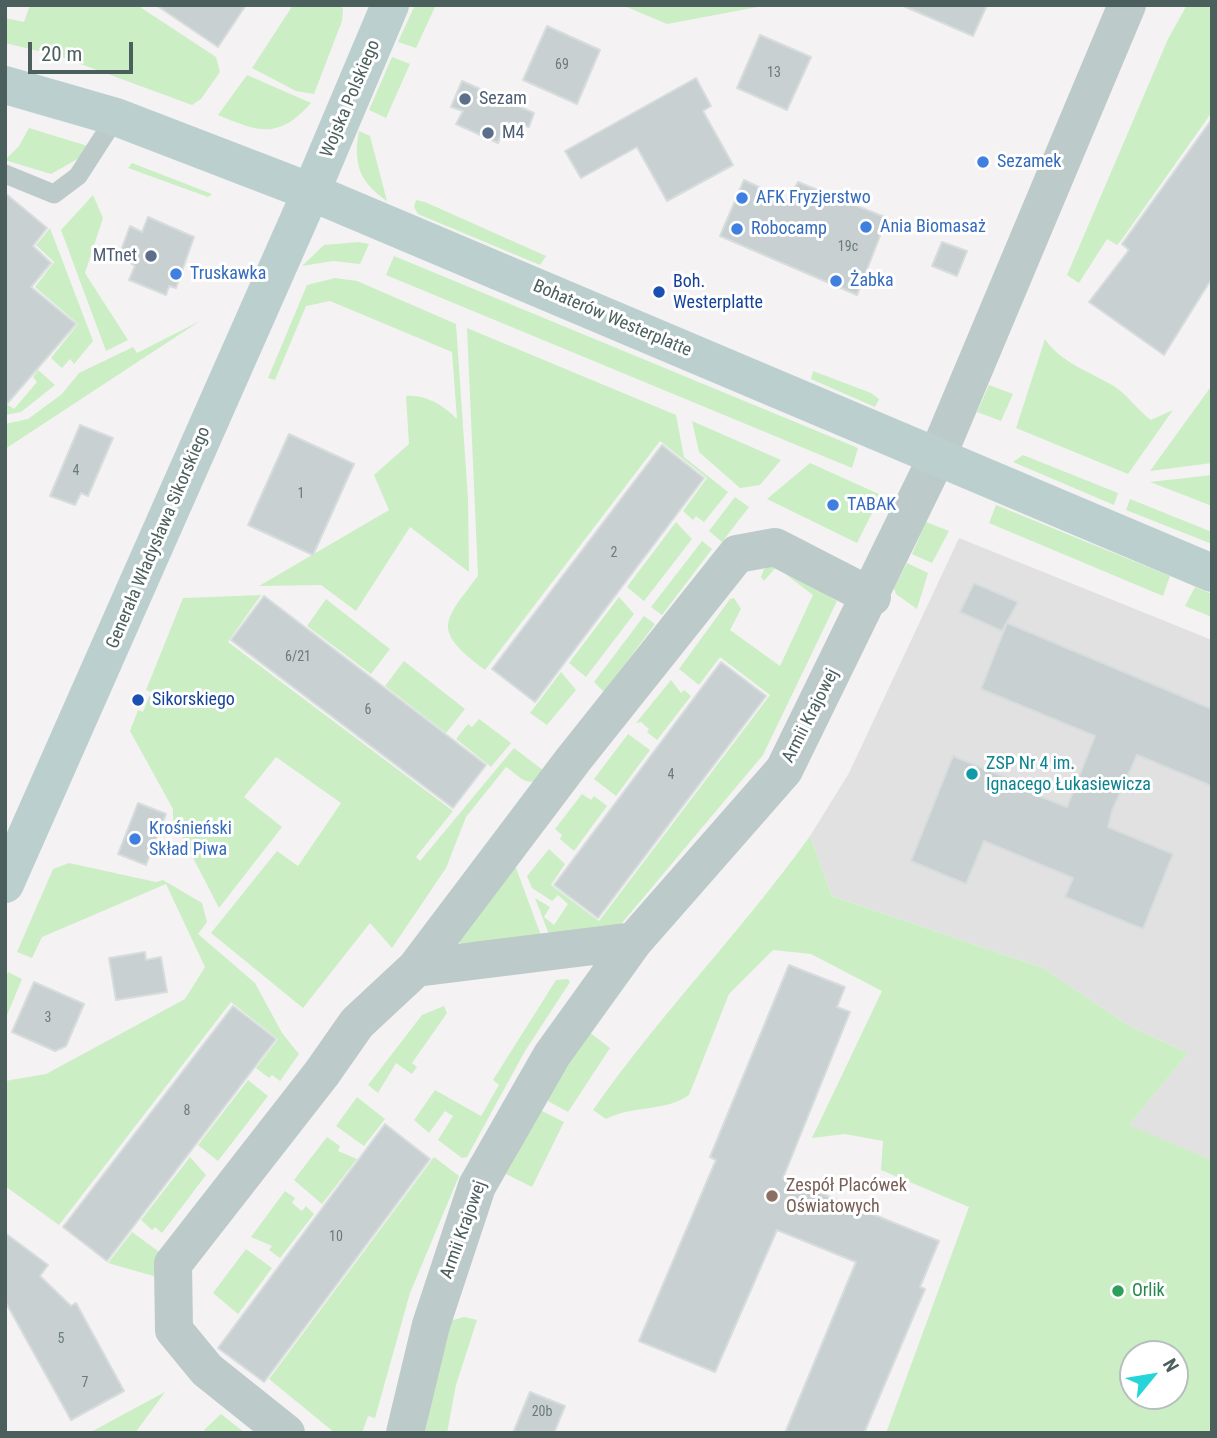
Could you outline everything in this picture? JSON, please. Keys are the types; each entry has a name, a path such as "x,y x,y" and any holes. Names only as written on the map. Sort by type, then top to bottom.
{"street":[{"name":"Wojska Polskiego","path":"311,192 390,5"},
{"name":"Armii Krajowej","path":"405,1433 431,1325 477,1186 552,1055 634,941 784,770 872,597 937,457 1127,5"},
{"name":"Bohaterów Westerplatte","path":"5,85 116,117 311,192 1212,573"},
{"name":"Generała Władysława Sikorskiego","path":"5,884 311,192"},
{"path":"286,1433 208,1370 174,1330 173,1264 322,1073 356,1023 416,968 573,760 737,554 775,547 872,597"},
{"path":"416,968 634,941"}],"lane":[{"path":"5,174 54,194 78,176 116,117"}],"shaded area":[{"path":"959,538 1212,640 1212,1160 1128,1126 1188,1053 1129,1026 1043,968 832,896 810,836 849,773"}],"green space":[{"path":"30,5 137,5 216,57 220,72 201,99 192,105 59,56 5,43 5,18 24,22"},
{"path":"293,5 340,5 343,9 342,21 314,94 296,91 252,68"},
{"path":"415,5 436,5 416,48 398,42"},
{"path":"622,5 768,5 667,24"},
{"path":"1187,5 1212,5 1212,112 1120,242 1117,245 1107,239 1079,283 1067,275 1168,39"},
{"path":"392,57 410,64 386,118 369,110"},
{"path":"247,75 311,103 299,115 278,128 245,126 218,115"},
{"path":"29,128 91,147 88,153 51,174 5,160 19,146"},
{"path":"359,131 370,136 387,201 370,187 360,171 357,153"},
{"path":"132,163 212,194 208,197 128,168"},
{"path":"93,195 103,218 85,273 128,340 106,351 61,230"},
{"path":"416,200 546,256 540,265 418,214 414,207"},
{"path":"50,228 93,341 74,364 70,359 62,368 51,358 78,324 35,287 54,262 36,245"},
{"path":"358,242 369,244 360,264 333,261 302,266 324,245"},
{"path":"394,256 858,448 852,468 386,275"},
{"path":"335,278 357,281 456,324 468,499 469,572 410,527 356,611 321,585 259,586 389,510 374,475 409,444 406,396 421,397 434,402 457,419 452,352 330,301 306,306 275,380 268,378 307,285"},
{"path":"200,321 5,449 5,424 28,419 62,394 79,373 133,347 137,353"},
{"path":"467,328 676,415 684,457 728,492 704,522 696,516 693,520 683,511 707,478 660,441 485,670 456,645 448,626 456,605 478,576"},
{"path":"1045,339 1067,360 1114,386 1151,420 1173,410 1128,474 1016,428"},
{"path":"38,370 55,385 21,412 5,415 5,403 14,409 37,382 33,377"},
{"path":"813,371 871,393 879,399 875,407 811,379"},
{"path":"989,385 1013,394 1001,421 977,412"},
{"path":"1210,388 1212,463 1150,471"},
{"path":"692,421 781,460 760,485 740,488 699,452"},
{"path":"1023,455 1118,493 1114,505 1013,462"},
{"path":"810,463 881,495 857,543 767,499"},
{"path":"1212,475 1212,506 1150,482"},
{"path":"735,497 749,507 722,542 709,531"},
{"path":"1130,499 1212,532 1212,544 1126,510"},
{"path":"996,505 1170,576 1163,596 989,523"},
{"path":"676,522 692,539 644,601 627,587"},
{"path":"926,522 949,531 932,563 912,554"},
{"path":"702,541 712,549 662,615 651,607"},
{"path":"907,563 928,573 917,609 896,594 894,588"},
{"path":"774,564 837,601 763,755 622,923 613,928 550,937 535,898 550,907 544,917 554,925 568,904 558,895 552,901 532,888 527,876 549,849 565,864 551,885 599,921 770,695 720,657 699,685 679,669 730,599 734,598 741,609 730,630 780,666 813,595 776,567 764,581 761,577 764,569"},
{"path":"1195,587 1212,594 1212,617 1185,606"},
{"path":"261,595 228,642 453,811 416,857 420,861 514,748 548,774 530,782 506,767 466,817 446,868 392,948 370,923 303,1008 211,933 277,851 298,866 341,803 276,757 244,797 282,827 219,908 173,819 173,809 130,731 138,710 143,712 151,692 146,690 183,598"},
{"path":"619,597 634,614 586,677 569,663"},
{"path":"326,599 390,649 371,674 307,626"},
{"path":"644,616 655,624 604,692 594,682"},
{"path":"404,661 465,709 446,733 385,686"},
{"path":"561,672 576,690 547,725 530,713"},
{"path":"671,680 681,693 684,690 691,696 657,740 647,732 649,729 641,722 636,723"},
{"path":"479,719 511,743 491,767 456,739 468,724 472,727"},
{"path":"628,734 650,750 616,796 594,779"},
{"path":"582,794 591,800 594,796 607,806 574,851 560,839 562,835 555,829"},
{"path":"810,836 832,896 1043,968 1129,1026 1188,1053 1129,1125 1212,1160 1212,1433 886,1433 969,1207 881,1170 883,1141 845,1134 812,1138 882,991 811,954 773,950 729,994 689,1095 670,1104 606,1119 593,1110 646,1040"},
{"path":"513,860 542,938 460,943 457,936"},
{"path":"69,863 156,882 163,880 202,903 207,922 198,934 255,983 282,1033 299,1054 280,1081 272,1075 269,1078 256,1068 278,1039 231,1002 59,1225 5,1186 5,1081 46,1074 185,999 205,967 166,884 42,937 32,958 17,952 53,869"},
{"path":"8,972 22,979 5,1020 5,978"},
{"path":"568,979 570,982 525,1051 467,1157 462,1158 438,1140 453,1116 445,1111 429,1133 414,1120 435,1090 481,1116 499,1085 493,1080 556,980"},
{"path":"444,1006 447,1013 412,1063 417,1067 412,1074 396,1063 378,1093 368,1085 422,1015"},
{"path":"588,1031 610,1048 568,1112 548,1101 548,1095"},
{"path":"248,1080 268,1096 218,1161 198,1145"},
{"path":"357,1097 385,1119 364,1146 336,1126"},
{"path":"540,1110 564,1122 532,1187 506,1174"},
{"path":"327,1137 340,1146 338,1151 357,1159 322,1204 294,1180"},
{"path":"190,1157 206,1175 162,1233 155,1227 152,1230 141,1220"},
{"path":"434,1157 459,1176 410,1293 375,1418 368,1416 362,1433 335,1433 269,1379"},
{"path":"285,1191 295,1198 292,1203 302,1211 306,1206 314,1214 280,1258 269,1250 272,1246 251,1237"},
{"path":"132,1232 162,1254 157,1277 108,1263"},
{"path":"246,1249 272,1268 238,1314 213,1293"},
{"path":"464,1317 477,1320 456,1385 447,1433 425,1433 446,1322"},
{"path":"165,1392 135,1433 89,1433"},
{"path":"221,1414 245,1433 208,1433 204,1430"}],"building":[{"path":"156,5 246,5 218,47"},
{"path":"901,5 987,5 973,36"},
{"path":"547,26 600,50 577,104 523,80"},
{"path":"760,35 811,57 787,110 737,88"},
{"path":"696,78 711,106 703,111 733,165 667,201 637,147 581,178 565,151"},
{"path":"462,81 534,113 529,127 507,122 498,143 456,124 463,111 451,107"},
{"path":"1212,119 1212,278 1164,355 1089,302 1129,250 1122,244"},
{"path":"744,180 788,201 798,182 887,218 857,295 720,236"},
{"path":"5,193 47,228 33,246 51,263 31,287 76,324 5,406"},
{"path":"148,217 194,237 176,288 169,286 166,295 129,280 135,266 129,262 131,258 120,253 130,226 142,232"},
{"path":"942,242 967,251 957,276 932,266"},
{"path":"80,425 113,438 88,496 81,493 75,505 50,496"},
{"path":"289,434 354,464 313,555 248,525"},
{"path":"662,445 704,478 535,702 492,669"},
{"path":"974,583 1018,602 1002,631 960,612"},
{"path":"264,596 486,765 453,808 231,640"},
{"name":"ZSP Nr 4 im. Ignacego Łukasiewicza","path":"1007,623 1212,709 1212,786 1137,755 1112,811 1108,827 1173,854 1143,929 1065,897 1073,878 984,841 966,884 911,861 953,756 1010,779 1008,784 1067,807 1095,736 981,689"},
{"path":"721,662 766,696 598,918 554,885"},
{"path":"138,803 166,814 146,865 118,854"},
{"path":"145,952 146,960 161,957 167,992 116,1000 109,958"},
{"name":"Zespół Placówek Oświatowych","path":"789,965 845,987 837,1007 850,1012 783,1178 939,1241 920,1287 925,1289 864,1433 785,1433 856,1262 777,1230 715,1372 639,1341 716,1160 710,1157"},
{"path":"34,982 84,1004 66,1046 55,1051 12,1032"},
{"path":"233,1006 276,1039 107,1261 63,1227"},
{"path":"385,1124 430,1159 264,1382 218,1348"},
{"path":"5,1233 48,1265 40,1276 71,1306 76,1303 124,1391 71,1420 5,1301"},
{"path":"530,1392 565,1406 554,1433 513,1433"}],"place":[{"name":"Sezam","path":"465,99"},
{"name":"M4","path":"488,133"},
{"name":"Sezamek","path":"983,162"},
{"name":"AFK Fryzjerstwo","path":"742,198"},
{"name":"Ania Biomasaż","path":"866,227"},
{"name":"Robocamp","path":"737,229"},
{"name":"MTnet","path":"151,256"},
{"name":"Truskawka","path":"176,274"},
{"name":"Żabka","path":"836,281"},
{"name":"Boh. Westerplatte","path":"659,292"},
{"name":"TABAK","path":"833,505"},
{"name":"Sikorskiego","path":"138,700"},
{"name":"ZSP Nr 4 im. Ignacego Łukasiewicza","path":"972,774"},
{"name":"Krośnieński Skład Piwa","path":"135,839"},
{"name":"Zespół Placówek Oświatowych","path":"772,1196"},
{"name":"Orlik","path":"1118,1291"}]}
